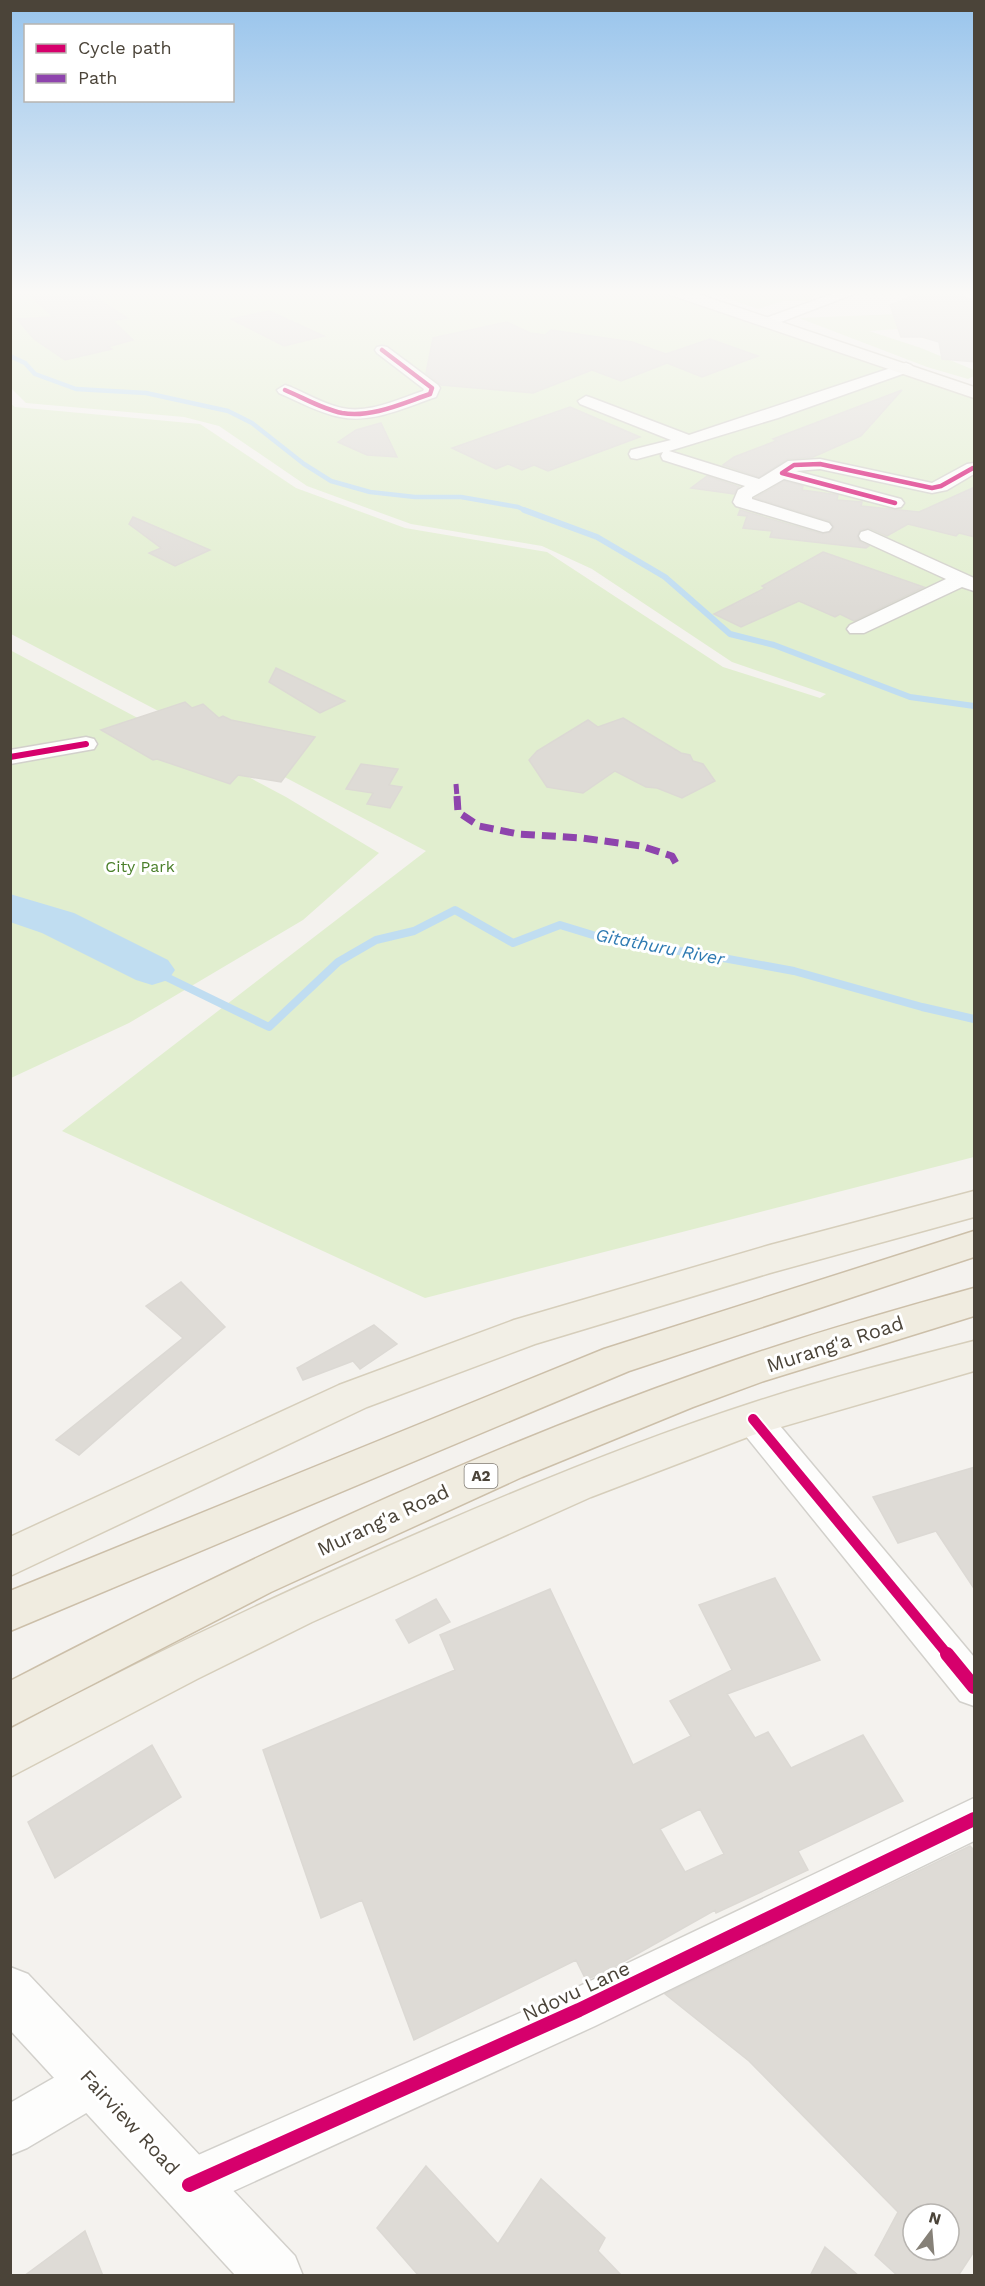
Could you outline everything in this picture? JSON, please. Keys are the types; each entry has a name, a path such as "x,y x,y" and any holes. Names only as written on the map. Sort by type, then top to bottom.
{"highway":[{"path":"10,1611 617,1360 975,1244"},
{"name":"Murang'a Road","path":"10,1705 111,1651 419,1501 680,1395 843,1339 975,1302"}],"main road":[{"path":"10,1557 353,1396 527,1331 770,1259 975,1204"},
{"path":"10,1754 88,1711 258,1626 379,1569 588,1479 753,1419 975,1356"}],"street":[{"path":"301,397 341,413 352,414 366,413 421,397"},
{"path":"637,454 689,441 821,397"},
{"path":"586,401 689,441"},
{"path":"669,456 760,485"},
{"path":"823,527 742,502 744,494 794,465 820,464 932,488 941,486 973,468"},
{"path":"782,473 895,503"},
{"path":"868,536 968,582"},
{"path":"857,629 968,582"},
{"path":"10,757 86,744"},
{"path":"753,1419 975,1687"},
{"name":"Ndovu Lane","path":"189,2186 579,2010 975,1819"},
{"name":"Fairview Road","path":"10,1992 275,2276"},
{"path":"10,2131 93,2082"}],"green space":[{"path":"20,397 967,397 974,399 974,1157 425,1298 62,1131 426,851 11,634 10,403 15,407 200,424 296,488 405,528 547,552 723,667 820,698 826,694 732,662 592,569 542,546 411,524 307,486 219,426 184,417 26,403"},
{"name":"City Park","path":"10,650 286,797 379,853 303,920 129,1023 11,1078"}],"building":[{"path":"884,397 896,397 861,436 813,457 787,459 759,477 723,465 734,457 776,441 773,439"},
{"path":"570,407 640,437 548,471 534,465 522,470 508,464 496,469 452,448"},
{"path":"381,423 397,457 367,455 338,442 356,430"},
{"path":"707,476 739,487 734,494 691,488"},
{"path":"784,481 803,486 802,490 838,495 837,500 862,502 861,506 919,512 975,487 975,537 959,533 956,536 908,524 887,536 869,528 860,530 857,537 860,542 869,546 866,548 770,537 772,531 743,528 747,516 738,515 740,510 822,534 831,532 834,527 830,521 755,498"},
{"path":"133,517 210,550 175,566 149,553 161,548 129,524"},
{"path":"823,552 924,587 854,621 840,614 835,617 799,601 741,627 714,614 765,588 762,586"},
{"path":"276,668 345,701 320,713 269,682"},
{"path":"185,702 192,708 203,704 219,718 223,716 231,720 315,737 281,782 238,775 230,784 157,759 153,760 101,730"},
{"path":"623,718 681,753 690,755 693,761 703,764 715,781 682,798 657,788 646,787 615,771 583,793 547,787 529,760 537,751 588,720 598,727"},
{"path":"361,764 398,769 389,785 402,787 390,808 367,804 373,793 346,789"},
{"path":"181,1282 225,1327 79,1455 56,1440 183,1338 146,1306"},
{"path":"374,1325 397,1344 360,1369 353,1361 303,1380 297,1368"},
{"path":"975,1467 975,1590 936,1531 898,1543 873,1497"},
{"path":"775,1578 820,1660 727,1694 755,1738 768,1732 791,1768 863,1735 903,1801 798,1851 808,1870 716,1913 715,1910 614,1967 586,1980 576,1960 414,2040 362,1900 321,1918 263,1750 455,1670 440,1635 550,1589 633,1765 691,1736 670,1701 732,1670 699,1605","holes":["700,1809 724,1854 685,1872 660,1829"]},
{"path":"436,1599 450,1622 409,1643 396,1620"},
{"path":"152,1745 181,1797 55,1878 28,1822"},
{"path":"970,1846 975,1851 975,2250 958,2276 898,2276 875,2255 898,2212 749,2061 665,1994"},
{"path":"426,2166 498,2244 541,2179 605,2238 598,2251 622,2276 419,2276 377,2228"},
{"path":"85,2231 103,2276 24,2276"},
{"path":"825,2247 859,2276 810,2276"}],"waterway":[{"path":"163,397 228,411 252,423 304,464 331,481 370,492 415,497 461,497 518,507 527,511"},
{"path":"524,510 597,537 665,577 730,634 774,645 910,697 974,706"},
{"path":"10,907 58,923 152,970"},
{"name":"Gitathuru River","path":"152,970 269,1027 338,962 376,940 414,931 455,910 513,943 560,925 619,943 701,954 794,971 922,1007 974,1019"}],"marked path":[{"path":"456,784 458,812 479,826 518,834 582,838 641,846 672,856 677,865"}],"cycle path":[{"path":"300,397 328,409 352,414 363,414 422,397"},
{"path":"895,503 782,473 794,465 820,464 932,488 941,486 973,468"},
{"path":"10,757 86,744"},
{"path":"753,1419 974,1687"},
{"path":"189,2185 579,2010 974,1819"}]}
